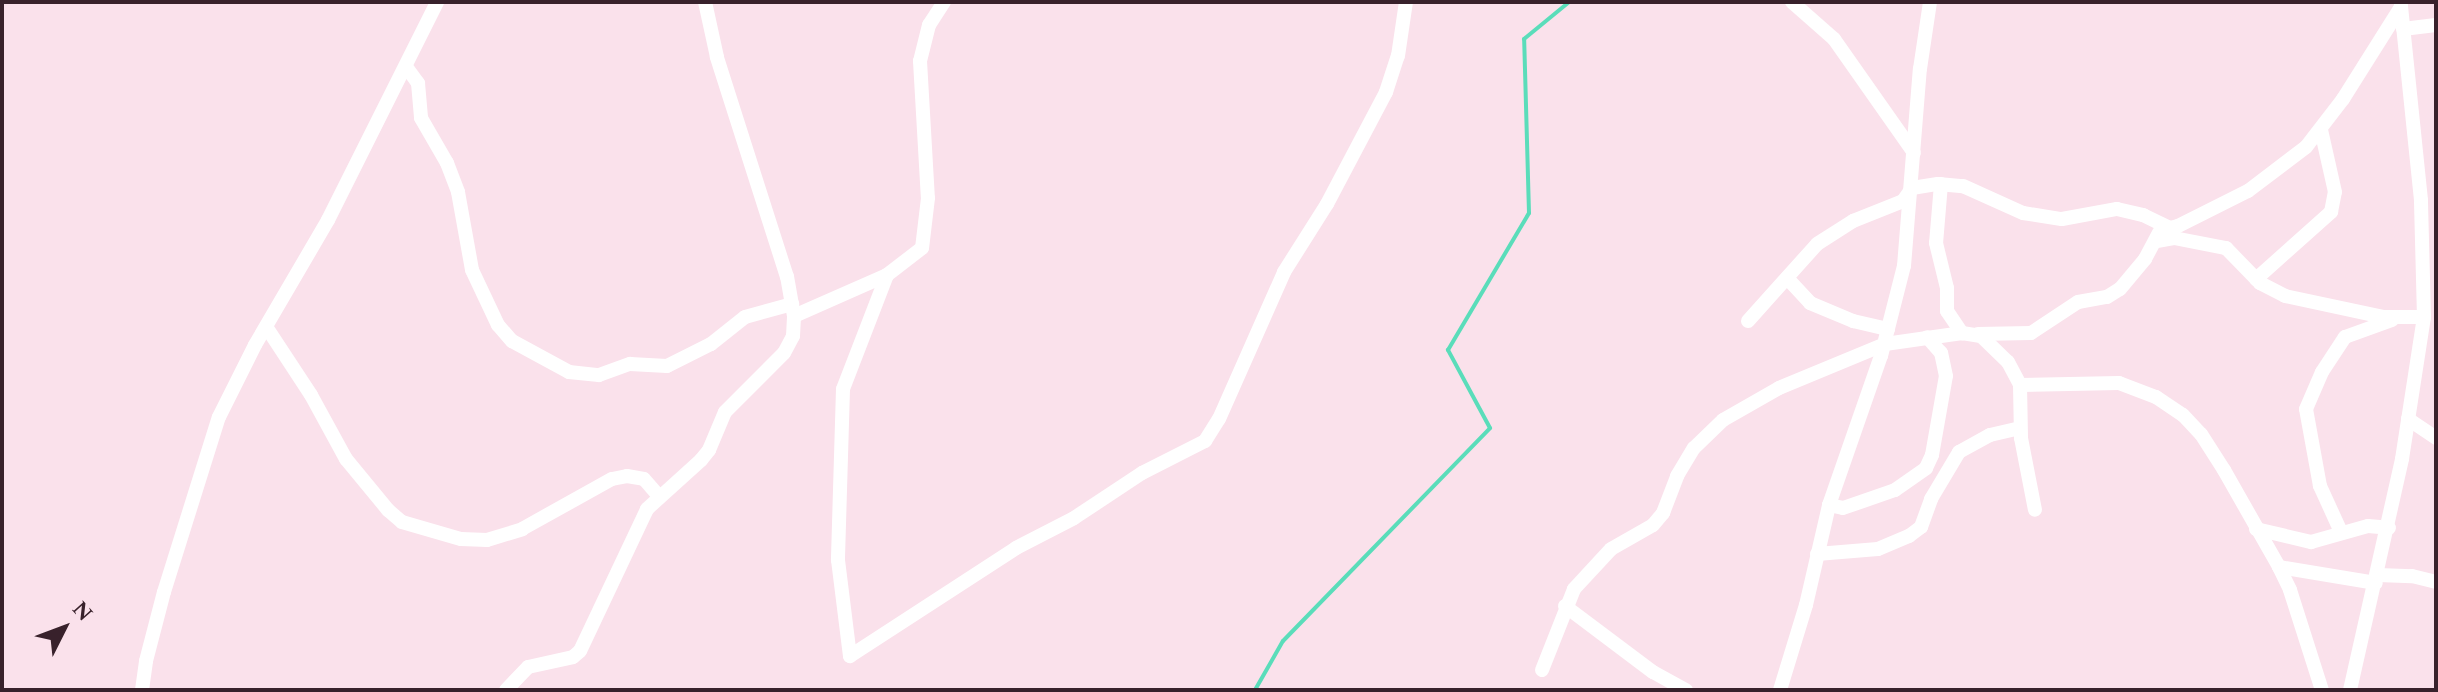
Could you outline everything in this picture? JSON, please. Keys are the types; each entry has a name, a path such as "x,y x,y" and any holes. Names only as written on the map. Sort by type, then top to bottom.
{"street":[{"path":"142,690 154,630 202,463 224,406 407,68 437,2"},
{"path":"506,690 528,667 573,657 580,651 626,559 639,521 659,496 701,460 709,450 725,412 784,353 793,336 793,310 772,223 717,57 705,2"},
{"path":"407,68 418,83 421,118 447,163 458,192 472,270 498,325 512,341 569,372 599,375 630,364 667,366 711,344 745,317 793,310 887,275 922,248 927,229 920,61 929,25 944,2"},
{"path":"887,275 843,389 838,560 850,656 992,563 1074,518 1142,473 1194,447 1212,432 1276,288 1327,204 1386,92 1398,56 1406,2"},
{"path":"1792,2 1834,39 1914,153"},
{"path":"1780,690 1801,624 1829,505 1886,336 1904,266 1930,2"},
{"path":"2350,690 2389,528 2424,317 2421,200 2401,4"},
{"path":"1748,321 1817,244 1853,221 1903,201 1912,188 1941,184 1963,186 2023,213 2062,219 2103,209 2117,209 2143,215 2162,225 2178,226 2248,191 2293,158 2321,130 2401,4"},
{"path":"2403,29 2436,25"},
{"path":"2256,279 2331,212 2335,192 2321,130"},
{"path":"1941,184 1936,243 1947,288 1947,311 1969,333 2008,362 2020,385 2020,428 2035,510"},
{"path":"1787,278 1810,303 1886,336 2031,333 2078,302 2107,297 2120,289 2157,241 2162,225"},
{"path":"2157,241 2174,238 2226,248 2268,289 2285,296 2397,318 2424,317"},
{"path":"2341,532 2320,486 2306,409 2322,372 2345,337 2397,318"},
{"path":"267,328 311,395 346,459 388,510 402,522 461,539 487,540 522,529 612,479 627,476 644,479 659,496"},
{"path":"1542,670 1565,606 1596,562 1611,549 1653,525 1663,513 1686,460 1706,434 1771,393 1886,336"},
{"path":"1829,505 1843,508 1895,490 1926,468 1932,455 1946,376 1941,353 1927,337"},
{"path":"2020,385 2119,383 2170,404 2201,434 2279,567 2322,690"},
{"path":"2408,419 2436,438"},
{"path":"1817,554 1878,549 1909,536 1921,527 1931,499 1959,452 1990,435 2020,428"},
{"path":"2256,529 2311,542 2368,526 2389,528"},
{"path":"2279,567 2377,579 2412,576 2436,582"},
{"path":"1565,606 1653,672 1686,690"}],"waterway":[{"path":"1255,690 1283,641 1490,428 1448,350 1529,213 1524,39 1569,2"}]}
